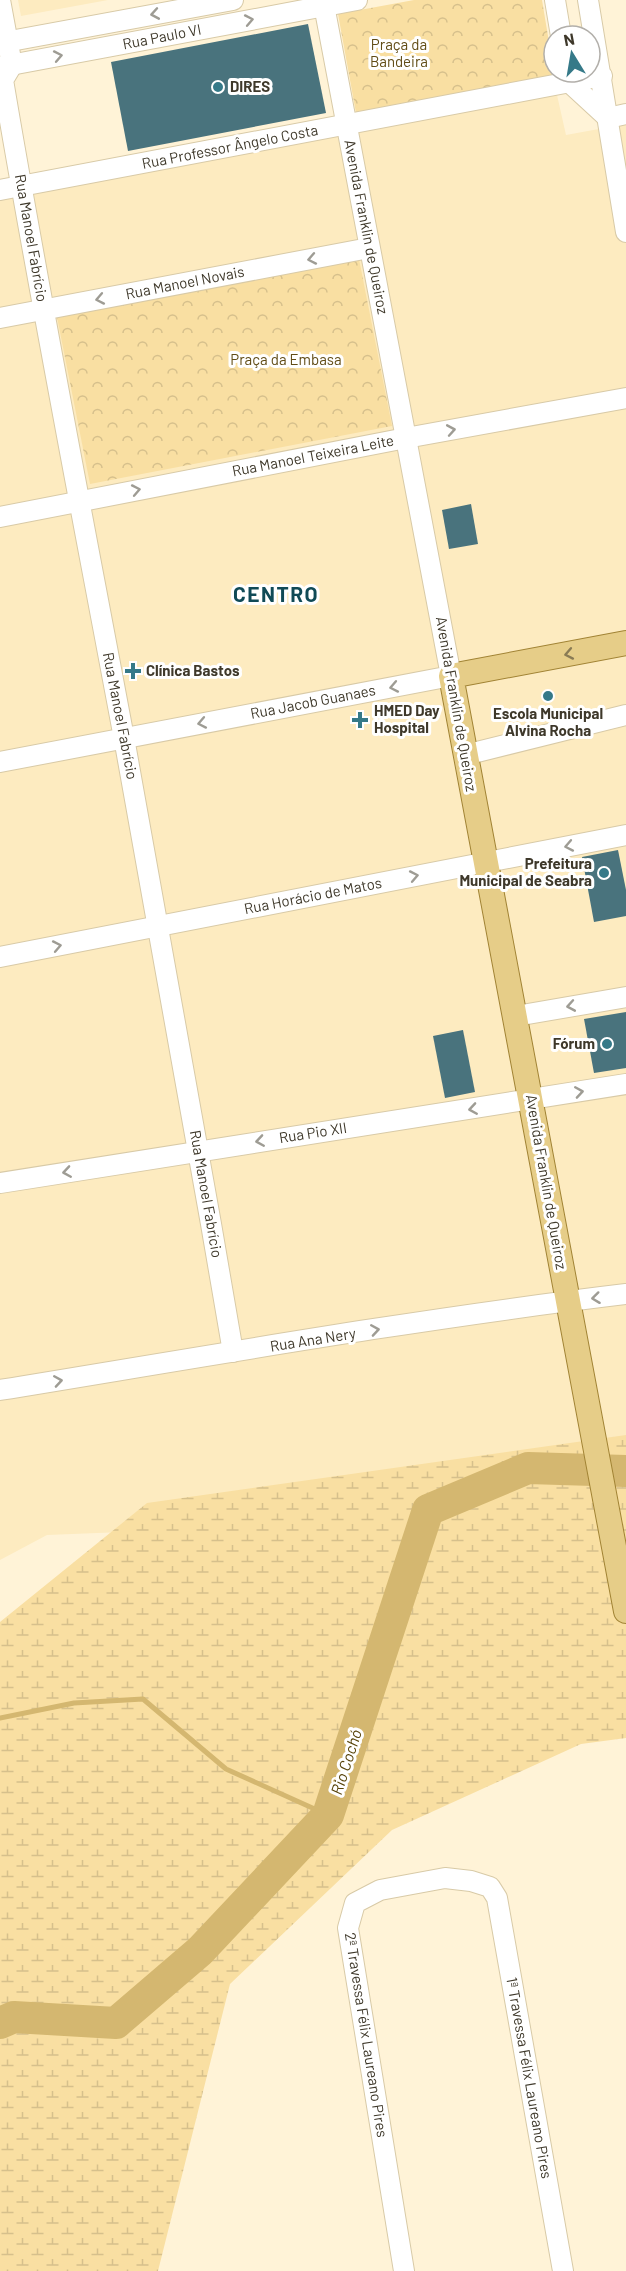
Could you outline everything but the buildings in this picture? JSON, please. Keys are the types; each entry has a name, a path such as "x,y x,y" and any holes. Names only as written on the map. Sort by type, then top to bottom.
{"main road":[{"name":"Rua Jacob Guanaes","path":"451,676 626,643"},
{"name":"Avenida Franklin de Queiroz","path":"451,676 626,1611"}],"street":[{"name":"Rua Manoel Fabrício","path":"0,0 4,72 21,186 124,738 233,1352"},
{"name":"Rua Paulo VI","path":"4,42 233,0"},
{"path":"324,3 357,0"},
{"path":"555,0 559,24"},
{"path":"588,0 592,24"},
{"name":"Rua Paulo VI","path":"4,72 324,3"},
{"name":"Avenida Franklin de Queiroz","path":"324,3 451,676"},
{"path":"602,76 617,116 626,232"},
{"name":"Rua Professor Ângelo Costa","path":"0,190 347,126 542,83"},
{"path":"578,84 617,116"},
{"name":"Rua Manoel Novais","path":"0,318 369,248"},
{"name":"Rua Manoel Teixeira Leite","path":"0,517 626,398"},
{"name":"Rua Jacob Guanaes","path":"0,762 451,676"},
{"path":"465,755 626,715"},
{"name":"Rua Horácio de Matos","path":"0,957 626,836"},
{"path":"516,1016 626,997"},
{"name":"Rua Pio XII","path":"0,1183 626,1084"},
{"name":"Rua Ana Nery","path":"0,1390 233,1352 626,1294"},
{"name":"2ª Travessa Félix Laureano Pires","path":"404,2271 348,1928 356,1903 380,1890 445,1878 471,1881 490,1887"},
{"name":"1ª Travessa Félix Laureano Pires","path":"490,1887 497,1898 563,2271"}],"shaded area":[{"path":"18,0 108,0 21,16"},
{"path":"557,95 566,135 626,124 626,1512 47,1535 0,1560 0,198"}],"green space":[{"name":"Praça da Bandeira","path":"414,0 542,0 546,24 542,24 542,78 356,113 338,14"},
{"name":"Praça da Embasa","path":"359,259 392,426 90,484 57,317"},
{"path":"626,1435 626,1738 581,1744 392,1830 230,1984 158,2271 0,2271 0,1622 147,1503"}],"waterway":[{"name":"Rio Cochó","path":"0,2023 14,2017 116,2023 200,1951 328,1815 428,1510 528,1468 626,1471"},
{"path":"0,1718 74,1703 143,1699 226,1769 328,1815"}],"place":[{"name":"DIRES","path":"218,87"},
{"name":"Clínica Bastos","path":"133,671"},
{"name":"Escola Municipal Alvina Rocha","path":"548,696"},
{"name":"HMED Day Hospital","path":"360,720"},
{"name":"Prefeitura Municipal de Seabra","path":"604,873"},
{"name":"Fórum","path":"607,1044"}],"district":[{"name":"CENTRO","path":"276,595"}]}
